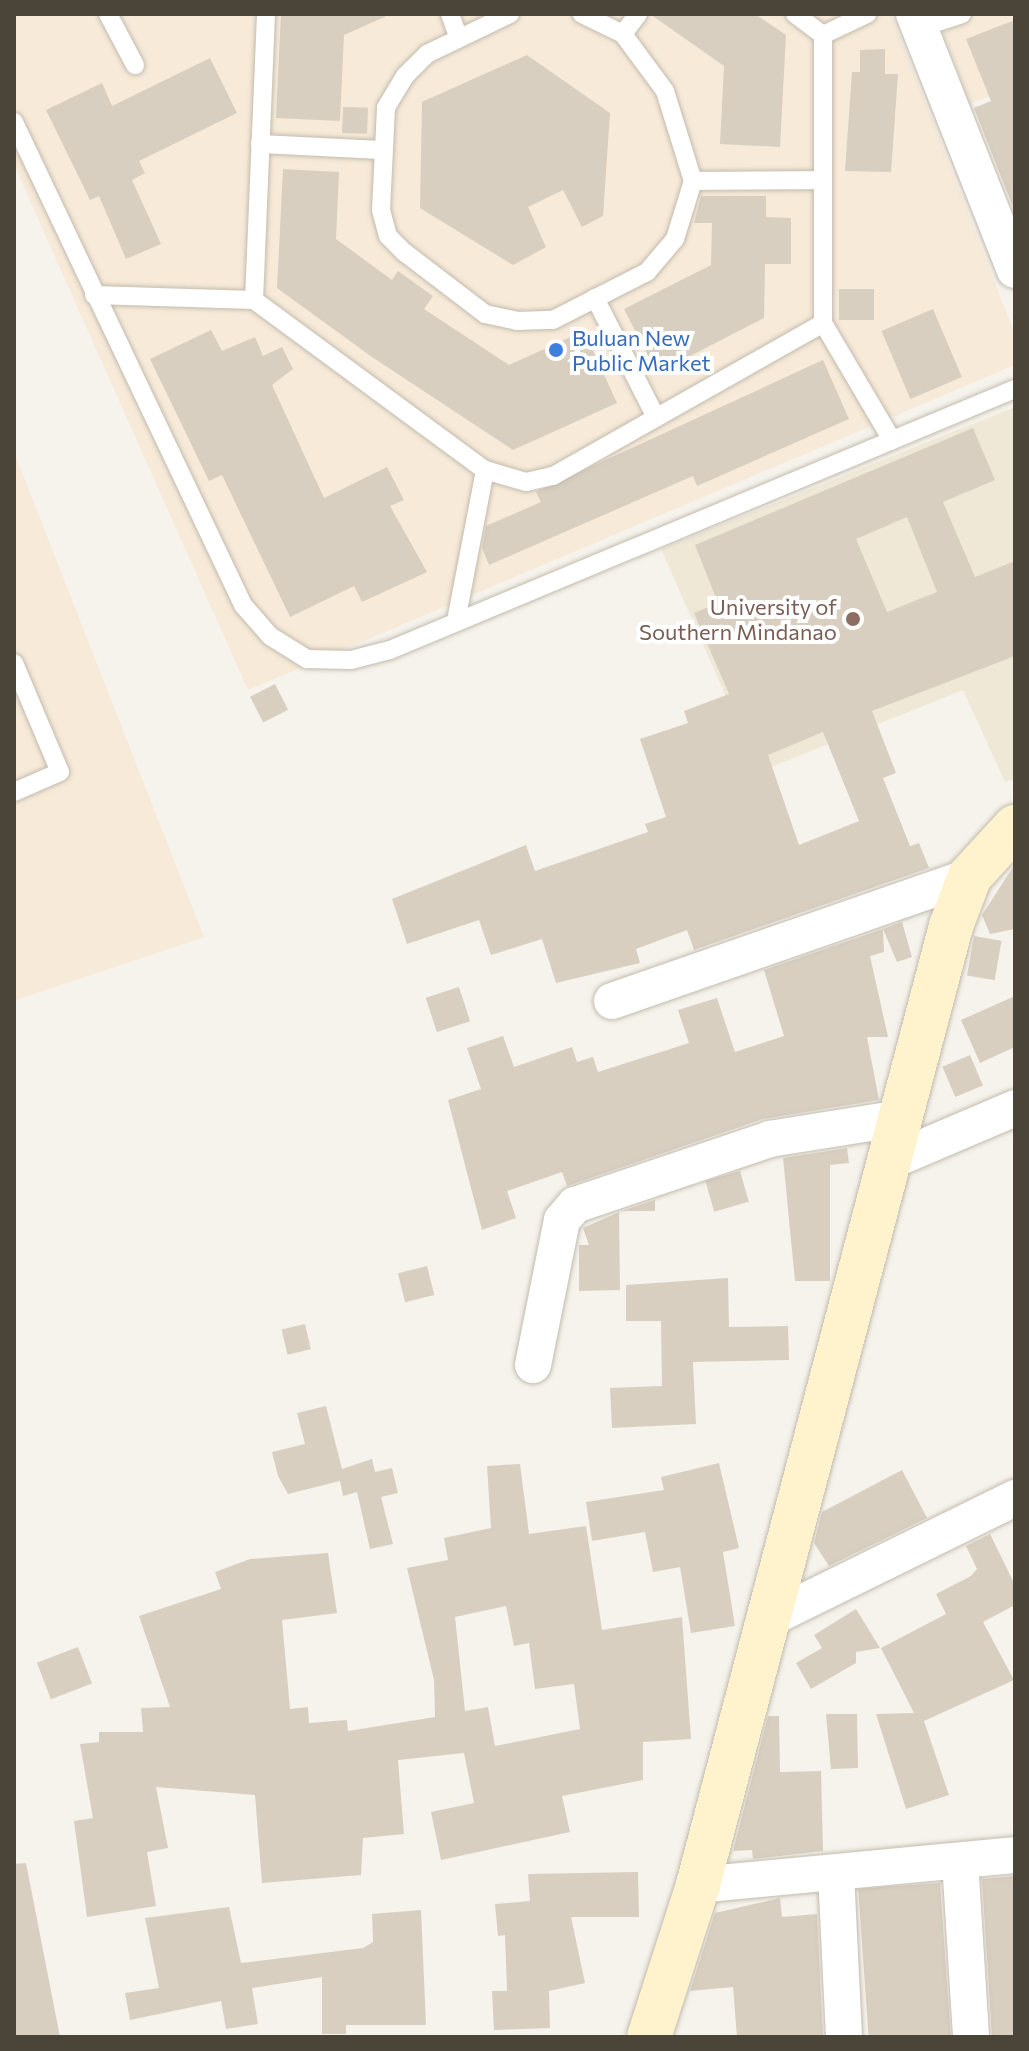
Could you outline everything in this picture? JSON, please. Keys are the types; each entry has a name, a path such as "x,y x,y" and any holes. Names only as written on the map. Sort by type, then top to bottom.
{"street":[{"path":"917,21 1015,270"},
{"path":"649,2037 698,1885 765,1621 970,876 1015,827"},
{"path":"612,1001 970,876"},
{"path":"891,1161 1015,1108"},
{"path":"533,1365 562,1220 575,1205 770,1139 901,1118"},
{"path":"765,1621 1015,1498"},
{"path":"698,1885 1015,1855"},
{"path":"960,1861 971,2037"},
{"path":"836,1873 844,2037"}],"lane":[{"path":"108,14 135,65"},
{"path":"254,300 266,14"},
{"path":"450,14 458,36"},
{"path":"510,14 458,36 405,76 386,108 382,150 388,236 485,314 553,320 667,253 693,181 665,91 623,34 582,14"},
{"path":"623,34 638,14"},
{"path":"795,14 823,35"},
{"path":"823,35 867,14"},
{"path":"917,21 962,14"},
{"path":"823,35 823,323 892,440"},
{"path":"14,122 243,605 270,636 290,652 327,662 390,650 1015,389"},
{"path":"260,144 382,150"},
{"path":"693,181 823,180"},
{"path":"94,295 254,300 485,470 526,482 553,476 823,323"},
{"path":"595,298 656,417"},
{"path":"456,621 485,470"},
{"path":"14,663 60,772 14,792"}],"shaded area":[{"name":"Buluan New Public Market","path":"14,14 891,14 1015,335 1015,365 248,690 14,165"},
{"path":"936,14 1015,14 1015,88 970,103"},
{"name":"University of Southern Mindanao","path":"1015,407 1015,779 1005,782 963,690 759,772 661,549"},
{"path":"14,452 204,937 14,1001"}],"building":[{"path":"281,14 391,14 344,35 340,121 276,118"},
{"path":"650,14 755,14 786,35 780,147 720,144 724,66"},
{"path":"1015,20 1015,212 974,108 991,101 966,39"},
{"path":"885,49 885,74 898,74 891,172 845,171 852,72 860,72 860,50"},
{"path":"527,55 610,113 603,216 582,227 563,190 528,207 546,247 513,265 420,208 422,102"},
{"path":"210,58 237,113 139,161 145,173 132,180 161,244 126,259 99,196 90,200 46,110 102,83 112,106"},
{"path":"343,107 368,108 367,134 342,133"},
{"path":"283,169 339,172 336,239 392,280 398,271 433,296 424,309 509,365 584,331 617,403 513,450 372,357 277,288"},
{"path":"701,196 766,196 766,217 791,218 791,264 765,264 764,318 657,373 624,309 711,265 712,223 694,223"},
{"path":"839,289 874,289 874,320 839,320"},
{"path":"933,309 962,377 910,399 881,331"},
{"path":"211,330 222,351 255,337 263,356 282,347 293,369 272,385 324,498 387,467 404,500 390,506 427,572 362,602 354,586 290,617 222,475 209,481 150,359"},
{"path":"823,360 849,419 697,486 693,476 489,565 482,548 486,526 541,502 536,492"},
{"path":"973,428 995,480 943,502 975,577 1015,561 1015,656 872,711 896,773 883,778 910,846 919,843 929,868 694,950 687,930 636,949 640,963 556,983 542,939 491,955 479,920 407,944 392,899 526,845 535,871 648,832 645,824 666,817 640,739 688,723 684,711 729,694 694,613 718,603 695,545","holes":["907,517 937,592 887,612 856,539","823,732 859,821 799,845 768,755"]},
{"path":"275,684 288,710 263,723 250,697"},
{"path":"1015,864 1015,929 990,934 982,915"},
{"path":"902,922 912,957 897,962 883,929"},
{"path":"883,929 884,952 870,956 888,1037 867,1037 879,1100 763,1119 567,1186 562,1172 507,1191 516,1218 482,1230 448,1100 481,1089 467,1048 503,1036 514,1067 572,1047 577,1062 593,1057 598,1072 689,1043 678,1010 717,998 735,1052 784,1036 764,970"},
{"path":"974,936 1002,941 995,980 967,975"},
{"path":"459,987 470,1021 437,1032 426,998"},
{"path":"1015,996 1015,1047 980,1063 961,1020"},
{"path":"970,1055 983,1085 955,1097 942,1067"},
{"path":"847,1148 849,1163 830,1165 830,1281 795,1281 783,1158"},
{"path":"740,1171 749,1202 714,1212 705,1181"},
{"path":"655,1200 655,1211 622,1211"},
{"path":"619,1212 620,1290 579,1291 579,1245 589,1245 583,1228"},
{"path":"427,1266 434,1295 405,1302 398,1273"},
{"path":"728,1278 729,1327 788,1326 789,1360 693,1362 696,1424 612,1428 610,1388 662,1386 661,1321 626,1321 626,1285"},
{"path":"305,1324 311,1349 287,1355 282,1329"},
{"path":"326,1406 342,1469 372,1459 375,1472 392,1468 398,1493 381,1497 393,1544 370,1549 357,1492 343,1496 340,1481 288,1494 278,1476 272,1452 305,1444 297,1413"},
{"path":"719,1463 739,1548 723,1552 735,1626 691,1633 680,1567 653,1572 645,1532 592,1541 586,1502 664,1490 661,1477"},
{"path":"520,1464 529,1534 586,1526 602,1630 682,1617 691,1739 643,1742 643,1780 562,1796 570,1832 441,1860 431,1812 474,1803 464,1753 398,1760 404,1834 363,1838 361,1875 262,1883 255,1795 156,1787 168,1848 147,1852 156,1906 87,1917 74,1821 93,1818 80,1744 99,1742 99,1732 143,1732 141,1708 170,1707 139,1616 221,1589 215,1572 250,1559 328,1553 337,1613 282,1620 290,1709 308,1707 309,1723 347,1720 348,1731 435,1717 434,1680 407,1568 448,1560 444,1538 491,1528 487,1466","holes":["506,1606 514,1646 529,1643 535,1689 574,1684 580,1729 495,1746 488,1707 465,1711 455,1617"]},
{"path":"902,1470 927,1518 829,1566 814,1543 822,1512"},
{"path":"990,1534 1015,1585 1015,1605 983,1622 1014,1680 924,1721 949,1795 906,1809 876,1714 914,1713 881,1648 946,1614 936,1594 971,1576 977,1569 966,1546"},
{"path":"856,1609 880,1648 856,1652 856,1663 811,1689 796,1663 822,1648 814,1635"},
{"path":"78,1647 92,1683 51,1699 37,1663"},
{"path":"826,1714 857,1714 858,1768 831,1769"},
{"path":"768,1716 779,1716 780,1772 821,1771 823,1851 753,1859 752,1850 733,1851"},
{"path":"26,1863 60,2037 14,2037 14,1864"},
{"path":"638,1872 639,1917 571,1917 585,1983 549,1991 550,2028 494,2030 492,1991 507,1991 505,1935 498,1936 495,1904 530,1901 528,1874"},
{"path":"1015,1876 1015,2035 992,2036 982,1879"},
{"path":"940,1883 951,2037 869,2037 858,1889"},
{"path":"780,1898 782,1917 817,1914 823,2037 737,2037 733,1987 690,1991 715,1913"},
{"path":"229,1907 241,1963 363,1948 373,1942 372,1914 421,1910 426,2025 346,2025 346,2034 322,2034 322,1977 252,1988 258,2024 226,2029 221,2001 130,2020 125,1993 159,1988 145,1918"}],"place":[{"name":"Buluan New Public Market","path":"556,350"},
{"name":"University of Southern Mindanao","path":"853,619"}]}
